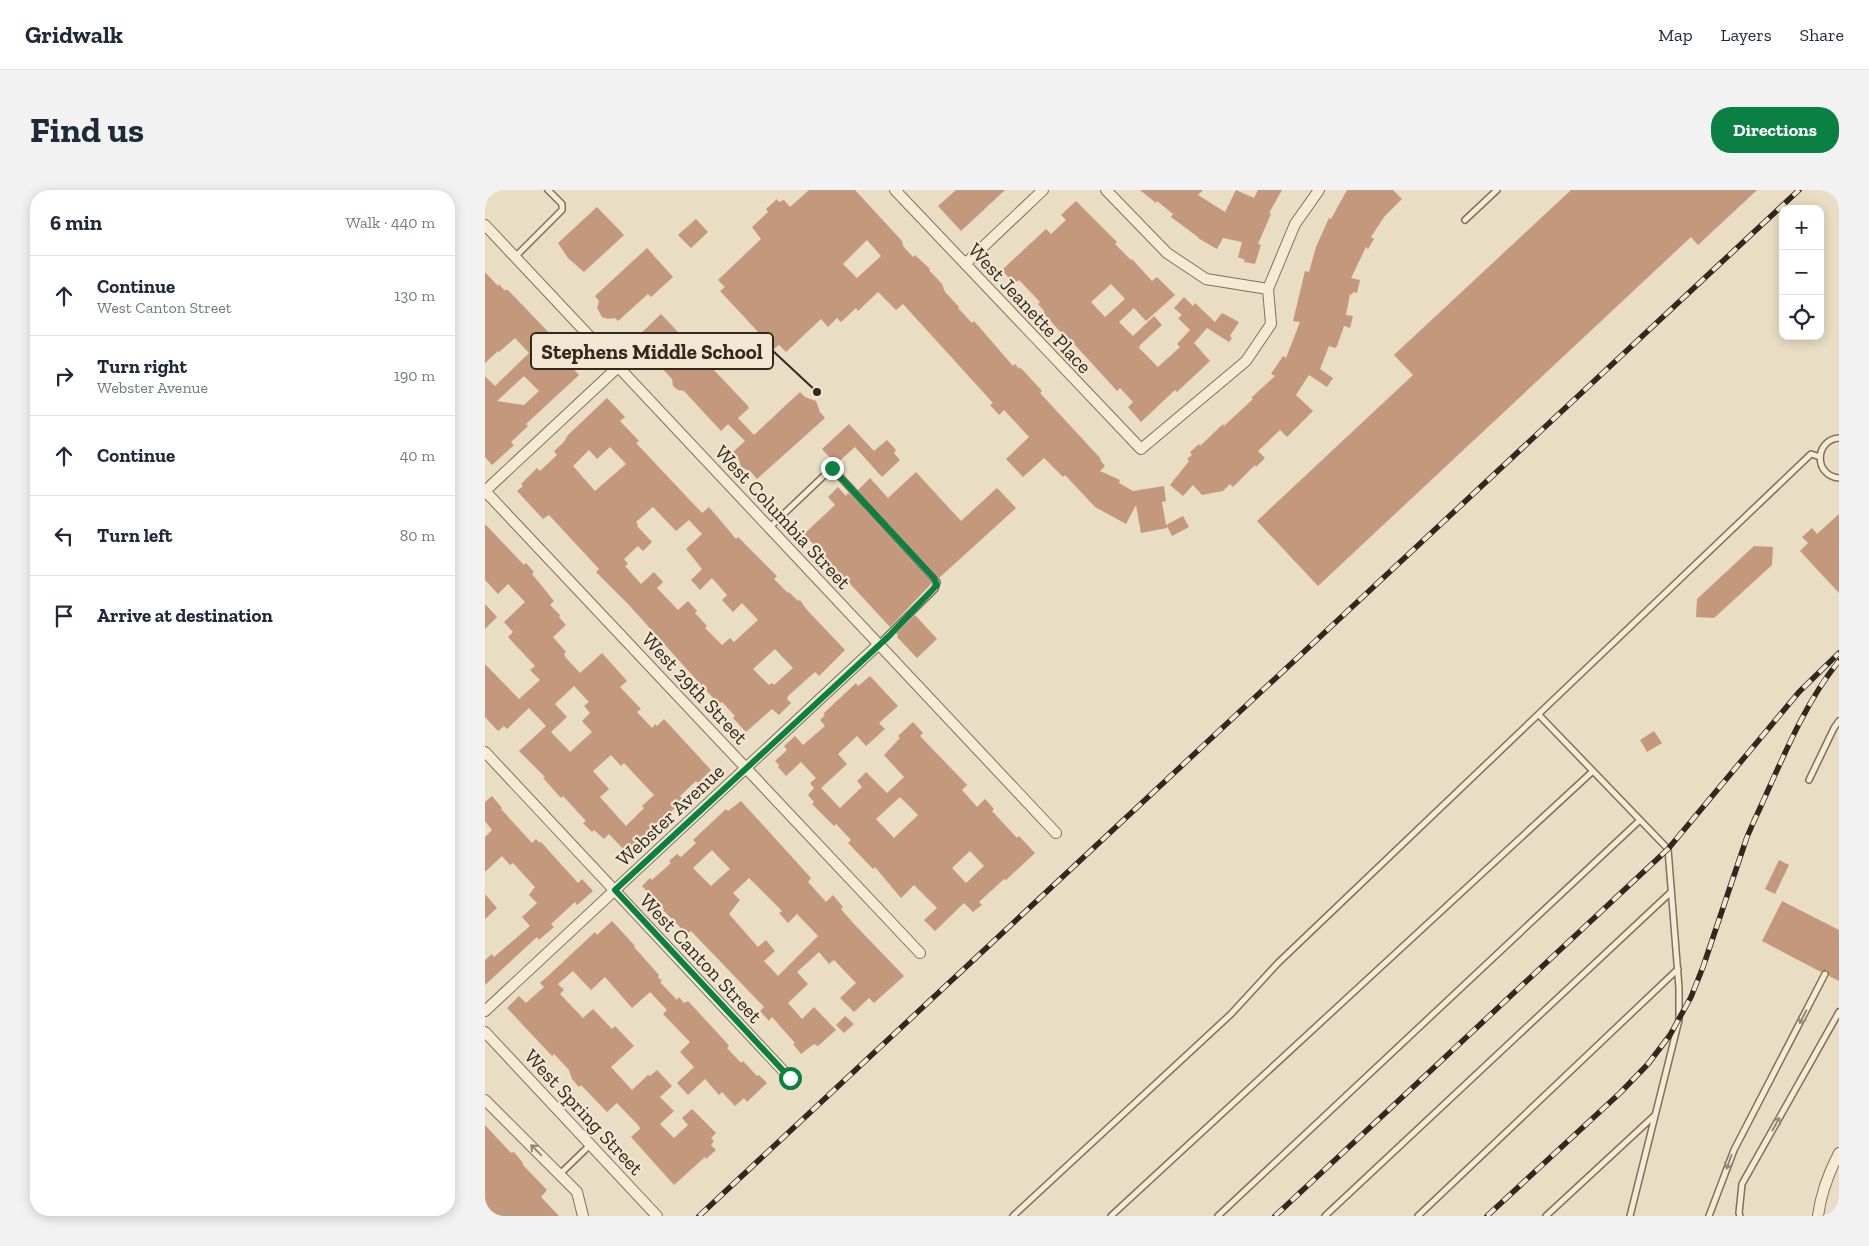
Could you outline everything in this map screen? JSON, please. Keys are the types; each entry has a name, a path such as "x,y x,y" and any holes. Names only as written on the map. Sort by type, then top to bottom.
{"street":[{"name":"West Jeanette Place","path":"895,190 1141,449 1247,361 1271,324 1268,289"},
{"path":"965,264 1043,190"},
{"path":"1106,190 1167,253 1205,279 1268,289 1295,224 1319,190"},
{"name":"West Columbia Street","path":"485,225 1056,833"},
{"path":"485,491 618,367"},
{"name":"West 29th Street","path":"485,491 920,953"},
{"name":"Webster Avenue","path":"485,1011 879,644"},
{"name":"West Canton Street","path":"485,752 790,1078"},
{"name":"West Spring Street","path":"485,1032 657,1216"},
{"path":"485,1100 577,1192 583,1216"},
{"path":"1818,1216 1826,1178 1839,1153"}],"lane":[{"path":"515,258 562,210 561,204 549,190"},
{"path":"1465,220 1497,190"},
{"path":"1839,438 1829,441 1824,445 1819,457 1824,470 1829,475 1839,478"},
{"path":"1013,1216 1231,1014 1278,963 1811,454 1819,457"},
{"path":"769,528 832,468 937,582 935,589 879,644"},
{"path":"1539,715 1668,849 1678,969 1679,1020 1630,1216"},
{"path":"1809,780 1839,721"},
{"path":"1111,1216 1593,771"},
{"path":"1218,1216 1639,820"},
{"path":"1325,1216 1671,892"},
{"path":"1418,1216 1678,969"},
{"path":"1709,1216 1734,1150 1825,974"},
{"path":"1740,1216 1743,1184 1839,1012"},
{"path":"1546,1216 1655,1116"},
{"path":"560,1175 590,1145"}],"building":[{"path":"809,190 855,190 902,241 903,246 913,257 915,255 930,269 958,308 972,323 974,321 1013,366 1015,364 1019,369 1020,367 1042,391 1040,393 1101,459 1105,466 1100,471 1120,480 1119,483 1133,491 1164,486 1166,501 1162,502 1166,525 1183,516 1189,527 1172,536 1167,526 1167,528 1141,533 1136,505 1126,524 1095,507 1065,475 1063,477 1044,458 1023,477 1006,459 1029,437 1004,410 999,415 990,405 993,403 903,304 896,310 878,292 858,311 856,308 841,322 837,318 828,327 821,319 786,352 779,345 774,349 720,291 725,287 718,280 761,239 752,227 768,212 766,209 777,199 779,202 784,200 790,207","holes":["867,240 881,256 857,278 843,264"]},
{"path":"956,190 1005,190 961,231 938,206"},
{"path":"1140,190 1203,190 1198,195 1225,212 1236,190 1254,198 1258,190 1282,190 1269,213 1271,214 1258,244 1261,245 1255,264 1244,262 1245,260 1238,257 1242,242 1223,238 1217,249 1198,238 1171,217 1173,214"},
{"path":"1347,190 1393,190 1402,199 1384,217 1371,237 1374,239 1368,249 1366,247 1351,278 1360,280 1357,293 1353,292 1352,295 1350,294 1346,315 1353,316 1350,328 1344,326 1335,348 1329,346 1320,369 1333,378 1327,387 1309,375 1296,395 1313,411 1287,437 1280,430 1258,451 1265,458 1256,467 1255,465 1233,487 1230,484 1223,491 1202,495 1193,485 1183,496 1170,485 1189,461 1187,459 1192,455 1190,452 1199,444 1200,446 1223,424 1224,426 1253,399 1251,398 1275,376 1271,374 1283,356 1286,358 1300,322 1293,321 1305,271 1309,272 1316,247 1329,218 1331,219"},
{"path":"1571,190 1757,190 1698,245 1691,237 1318,586 1257,521 1413,375 1394,355"},
{"path":"1076,201 1152,281 1157,277 1175,295 1146,321 1134,308 1119,322 1133,336 1154,316 1162,325 1139,348 1158,367 1180,347 1177,344 1190,330 1178,318 1182,315 1174,308 1184,297 1193,306 1195,303 1215,322 1222,313 1239,322 1230,336 1232,338 1229,342 1207,328 1194,343 1210,361 1141,422 1128,407 1133,402 1120,388 1117,391 1065,334 1063,335 1043,313 1044,311 1038,304 1040,302 1019,280 1016,282 1011,277 1009,278 1002,270 1046,229 1051,234 1066,220 1061,215","holes":["1111,284 1125,299 1105,317 1091,302"]},
{"path":"597,207 624,235 584,272 568,258 558,243"},
{"path":"696,219 708,232 691,248 678,235"},
{"path":"647,248 673,277 651,297 648,294 618,321 615,318 608,319 602,317 597,308 599,301 595,296"},
{"path":"485,272 498,286 499,284 504,290 508,290 553,337 568,355 564,359 579,375 526,424 528,426 511,442 514,445 492,465 485,457 485,376 495,386 529,353 515,338 485,363","holes":["524,376 539,391 524,405 497,401"]},
{"path":"661,314 748,406 749,408 738,418 754,435 800,392 805,397 816,401 820,412 825,418 757,479 751,472 741,467 739,460 733,452 745,441 728,424 721,431 684,391 678,390 673,386 672,379 635,339"},
{"path":"607,398 625,417 620,421 639,441 636,443 702,513 709,507 736,539 738,537 777,576 774,579 788,593 798,601 800,600 845,650 819,676 815,672 788,696 787,699 791,703 779,715 772,709 746,732 722,702 719,704 629,605 596,572 599,569 549,515 543,519 517,491 523,486 521,484 537,468 540,471 557,455 554,451 563,443 568,435","holes":["610,447 626,464 595,491 573,466 589,450 597,459","653,507 676,531 689,520 702,534 686,549 702,569 691,580 700,590 712,578 727,595 722,600 733,612 742,603 758,620 734,642 730,638 722,645 705,628 707,626 695,613 697,611 688,601 678,610 657,588 663,582 654,572 641,584 625,566 628,564 624,559 638,546 643,551 652,542 637,526 636,522","775,649 793,668 774,685 772,683 769,685 753,669"]},
{"path":"849,424 874,451 887,440 896,450 894,453 900,460 882,477 855,447 836,464 822,449"},
{"path":"916,472 961,521 997,488 1016,508 939,578 858,490 870,478 888,498"},
{"path":"838,487 846,496 848,493 851,495 932,583 890,627 804,534 835,505 828,497"},
{"path":"1839,514 1839,593 1800,551 1808,543 1802,537 1812,528 1817,534"},
{"path":"485,524 524,565 526,563 534,572 532,574 554,601 550,605 560,615 559,617 566,625 553,637 566,652 564,654 566,658 580,673 602,653 627,681 620,687 641,709 637,712 652,728 664,719 711,770 698,783 696,781 680,796 683,800 627,853 609,834 604,839 594,830 592,832 583,823 586,821 563,796 561,798 543,778 545,777 519,751 546,726 529,708 507,729 504,726 498,731 485,717 485,664 519,699 540,680 530,670 535,666 508,637 513,632 504,622 525,602 508,584 498,594 485,580","holes":["574,686 589,702 584,706 590,713 582,721 592,732 570,752 551,732 567,717 555,704","611,755 621,766 624,763 654,795 642,806 644,808 626,826 600,797 609,789 593,771"]},
{"path":"1754,546 1773,547 1772,565 1714,618 1696,617 1697,599"},
{"path":"485,604 497,617 485,629"},
{"path":"915,615 937,639 917,658 897,637 896,633"},
{"path":"870,676 898,706 879,723 885,729 866,746 857,736 838,754 847,764 821,788 840,808 862,787 857,781 866,772 887,793 904,777 884,755 900,738 898,736 913,722 923,733 920,736 967,785 962,790 977,807 985,799 994,809 992,811 1017,838 1019,836 1035,853 979,902 982,905 973,912 964,903 935,931 924,920 937,908 914,885 901,898 875,867 873,869 848,843 851,840 836,824 834,826 812,804 814,802 808,795 814,788 810,783 816,778 801,762 786,776 775,761 787,750 784,746 795,736 803,745 825,726 820,720 825,715 823,714 856,683 858,686","holes":["900,797 918,815 894,838 876,819","970,851 984,866 966,883 952,868"]},
{"path":"1654,731 1662,743 1647,752 1640,740"},
{"path":"492,796 501,809 532,843 536,839 541,842 578,883 582,879 593,891 577,905 575,902 551,924 554,927 539,940 537,937 485,985 485,960 492,954 494,957 530,926 522,917 537,903 529,895 535,887 513,863 510,865 502,856 485,872 485,837 492,830 485,821 485,802"},
{"path":"741,801 811,878 808,882 826,902 833,895 843,907 841,909 853,923 904,976 874,1003 869,998 854,1012 840,998 856,983 834,960 829,964 819,952 797,972 808,984 788,1003 802,1019 814,1007 836,1030 818,1046 814,1044 801,1054 793,1044 795,1043 772,1017 769,1021 760,1011 764,1007 691,931 687,934 642,886 650,878 652,880 671,863 669,861 677,854 681,857 696,843 693,840 726,809 728,811","holes":["712,850 730,869 711,886 693,868","749,878 782,911 779,913 788,923 797,914 818,936 778,976 764,961 775,951 766,940 758,947 729,914 740,900 733,893"]},
{"path":"1779,860 1789,865 1775,894 1765,889"},
{"path":"485,894 497,908 485,919"},
{"path":"1782,901 1839,930 1839,981 1829,976 1827,970 1821,972 1762,941"},
{"path":"612,921 659,975 658,977 662,981 660,982 677,1000 679,997 684,1003 688,1001 725,1041 729,1046 727,1048 741,1063 743,1061 757,1076 759,1075 767,1083 747,1102 744,1098 735,1106 722,1092 719,1095 705,1079 688,1095 677,1083 694,1067 680,1052 690,1042 663,1014 667,1010 650,992 632,1008 605,977 591,990 573,971 558,984 564,990 560,994 583,1018 593,1009 612,1029 615,1026 634,1046 611,1067 632,1090 648,1075 650,1076 657,1070 672,1086 660,1097 674,1111 660,1124 674,1138 688,1125 682,1118 692,1109 716,1133 711,1138 714,1141 711,1145 716,1150 706,1159 705,1157 674,1185 631,1137 640,1129 639,1126 617,1103 607,1112 581,1085 579,1087 572,1079 569,1070 554,1054 552,1056 507,1008 519,996 526,1003 544,987 540,983 595,932 597,935"},
{"path":"845,1016 854,1024 844,1033 836,1025"},
{"path":"485,1125 511,1153 514,1152 523,1165 547,1190 541,1197 559,1216 485,1216"}],"railway":[{"path":"699,1216 1799,190"},
{"path":"1275,1216 1668,849 1799,692 1839,653"},
{"path":"1487,1216 1620,1093 1648,1064 1670,1035 1691,997 1747,837 1782,759 1802,717 1839,661"}],"place":[{"name":"Stephens Middle School","path":"817,392"}],"route":[{"path":"790,1078 615,890 889,636 935,589 937,582 934,578 832,468"}]}
